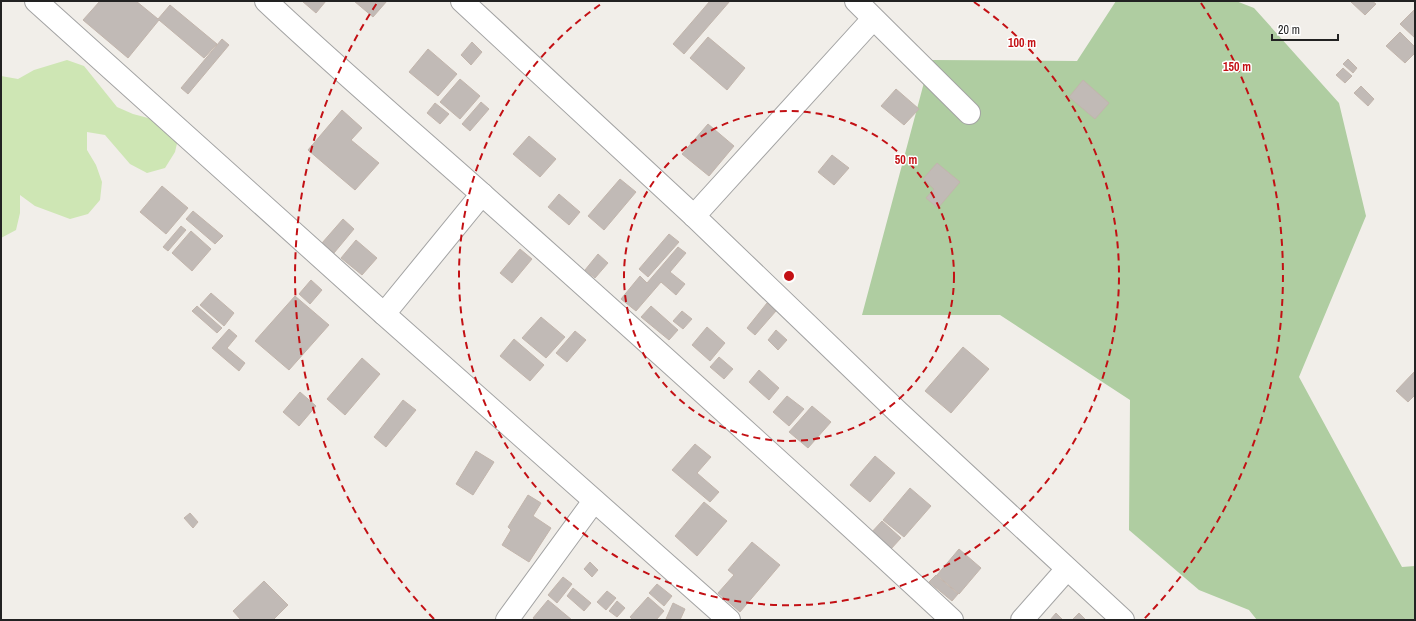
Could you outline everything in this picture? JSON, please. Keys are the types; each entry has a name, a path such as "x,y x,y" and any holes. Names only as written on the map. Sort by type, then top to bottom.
{"street":[{"path":"36,1 384,314 729,620"},
{"path":"266,1 308,41 482,194 820,498 952,620"},
{"path":"462,1 694,216 904,417 1123,620"},
{"path":"856,1 969,113"},
{"path":"694,216 873,19"},
{"path":"384,314 482,194"},
{"path":"507,620 594,501"},
{"path":"1022,620 1067,569"}],"green space":[{"path":"1116,1 1236,1 1254,8 1339,103 1366,216 1299,377 1402,567 1415,566 1415,620 1257,620 1249,610 1199,590 1129,530 1130,400 1000,315 862,315 930,60 1077,61"},
{"path":"67,60 84,66 117,107 133,114 167,123 179,135 175,152 165,168 147,173 130,164 105,135 87,132 87,150 96,165 102,182 100,200 88,214 70,219 35,206 20,195 20,213 16,230 1,238 1,76 18,79 34,70"}],"building":[{"path":"100,1 136,1 158,19 170,5 217,44 204,58 159,20 128,58 83,20"},
{"path":"302,1 326,1 316,13"},
{"path":"354,1 387,1 373,17"},
{"path":"710,1 730,1 684,54 673,44"},
{"path":"1350,1 1372,1 1376,4 1365,15"},
{"path":"1415,9 1415,38 1400,24"},
{"path":"1400,32 1415,47 1415,53 1405,63 1386,46"},
{"path":"708,37 745,68 727,90 690,58"},
{"path":"222,39 229,45 188,94 181,88"},
{"path":"472,42 482,52 471,65 461,55"},
{"path":"428,49 457,74 438,96 409,72"},
{"path":"1348,59 1357,68 1353,73 1343,64"},
{"path":"1343,68 1352,76 1345,83 1336,75"},
{"path":"460,79 480,96 460,119 440,102"},
{"path":"1083,80 1109,103 1095,119 1069,97"},
{"path":"1361,86 1374,99 1368,106 1354,93"},
{"path":"896,89 919,109 904,125 881,106"},
{"path":"481,102 489,109 470,131 462,124"},
{"path":"435,103 449,114 440,124 427,113"},
{"path":"342,110 362,128 351,140 379,163 355,190 308,150"},
{"path":"708,124 734,146 709,176 682,154"},
{"path":"529,136 556,159 540,177 513,154"},
{"path":"832,155 849,168 834,185 818,172"},
{"path":"937,163 960,182 938,208 926,198 934,189 923,179"},
{"path":"620,179 636,192 604,230 588,216"},
{"path":"162,186 188,208 166,234 140,212"},
{"path":"559,194 580,212 569,225 548,207"},
{"path":"193,211 223,236 215,244 186,219"},
{"path":"343,219 354,229 334,253 322,243"},
{"path":"181,226 186,230 168,251 163,247"},
{"path":"191,231 211,249 192,271 172,253"},
{"path":"669,234 679,242 648,277 639,269"},
{"path":"356,240 377,258 362,275 341,258"},
{"path":"678,247 686,253 670,272 685,284 676,295 661,282 636,311 621,299 640,276 647,283"},
{"path":"520,249 532,259 512,283 500,273"},
{"path":"598,254 608,263 595,278 585,270"},
{"path":"311,280 322,290 310,304 299,294"},
{"path":"211,293 234,313 224,326 200,305"},
{"path":"295,296 329,325 289,370 255,341"},
{"path":"767,303 776,311 755,335 747,328"},
{"path":"197,306 222,328 217,333 192,311"},
{"path":"651,306 678,330 669,340 641,317"},
{"path":"682,311 692,319 683,329 673,321"},
{"path":"541,317 565,337 546,358 522,338"},
{"path":"707,327 725,343 710,361 692,345"},
{"path":"229,329 237,336 227,348 245,363 239,371 212,348"},
{"path":"776,330 787,340 778,350 768,340"},
{"path":"575,331 586,340 567,362 556,353"},
{"path":"514,339 544,365 530,381 500,356"},
{"path":"963,347 989,369 951,413 925,391"},
{"path":"719,357 733,369 724,379 710,367"},
{"path":"362,358 380,374 345,415 327,399"},
{"path":"759,370 779,388 769,400 749,382"},
{"path":"1415,371 1415,395 1408,402 1396,391"},
{"path":"300,392 316,406 299,426 283,412"},
{"path":"787,396 804,409 789,426 773,412"},
{"path":"403,400 416,410 386,447 374,437"},
{"path":"812,406 831,422 808,448 789,432"},
{"path":"695,444 711,457 697,473 719,492 710,502 672,470"},
{"path":"476,451 494,462 473,495 456,484"},
{"path":"875,456 895,473 870,502 850,485"},
{"path":"910,488 931,506 904,537 883,520"},
{"path":"528,495 541,503 533,516 551,528 529,562 502,545 511,530 508,527"},
{"path":"704,502 727,521 697,556 675,536"},
{"path":"190,513 198,522 193,528 184,518"},
{"path":"882,521 901,538 890,550 870,534"},
{"path":"752,542 780,565 740,612 718,593 734,575 728,570"},
{"path":"959,549 981,568 959,594 937,575"},
{"path":"590,562 598,570 592,577 584,569"},
{"path":"936,575 958,594 952,601 929,582"},
{"path":"563,577 572,584 557,603 548,595"},
{"path":"264,581 288,605 273,620 241,620 233,611"},
{"path":"657,584 672,596 664,606 649,593"},
{"path":"573,588 591,603 584,611 567,596"},
{"path":"607,591 616,598 606,610 597,602"},
{"path":"648,597 664,611 656,620 633,620 630,617"},
{"path":"548,600 572,620 536,620 533,618"},
{"path":"617,601 625,608 617,617 609,611"},
{"path":"673,603 685,609 680,620 666,619"},
{"path":"1056,613 1063,620 1050,620"},
{"path":"1079,613 1086,620 1072,620"}]}
